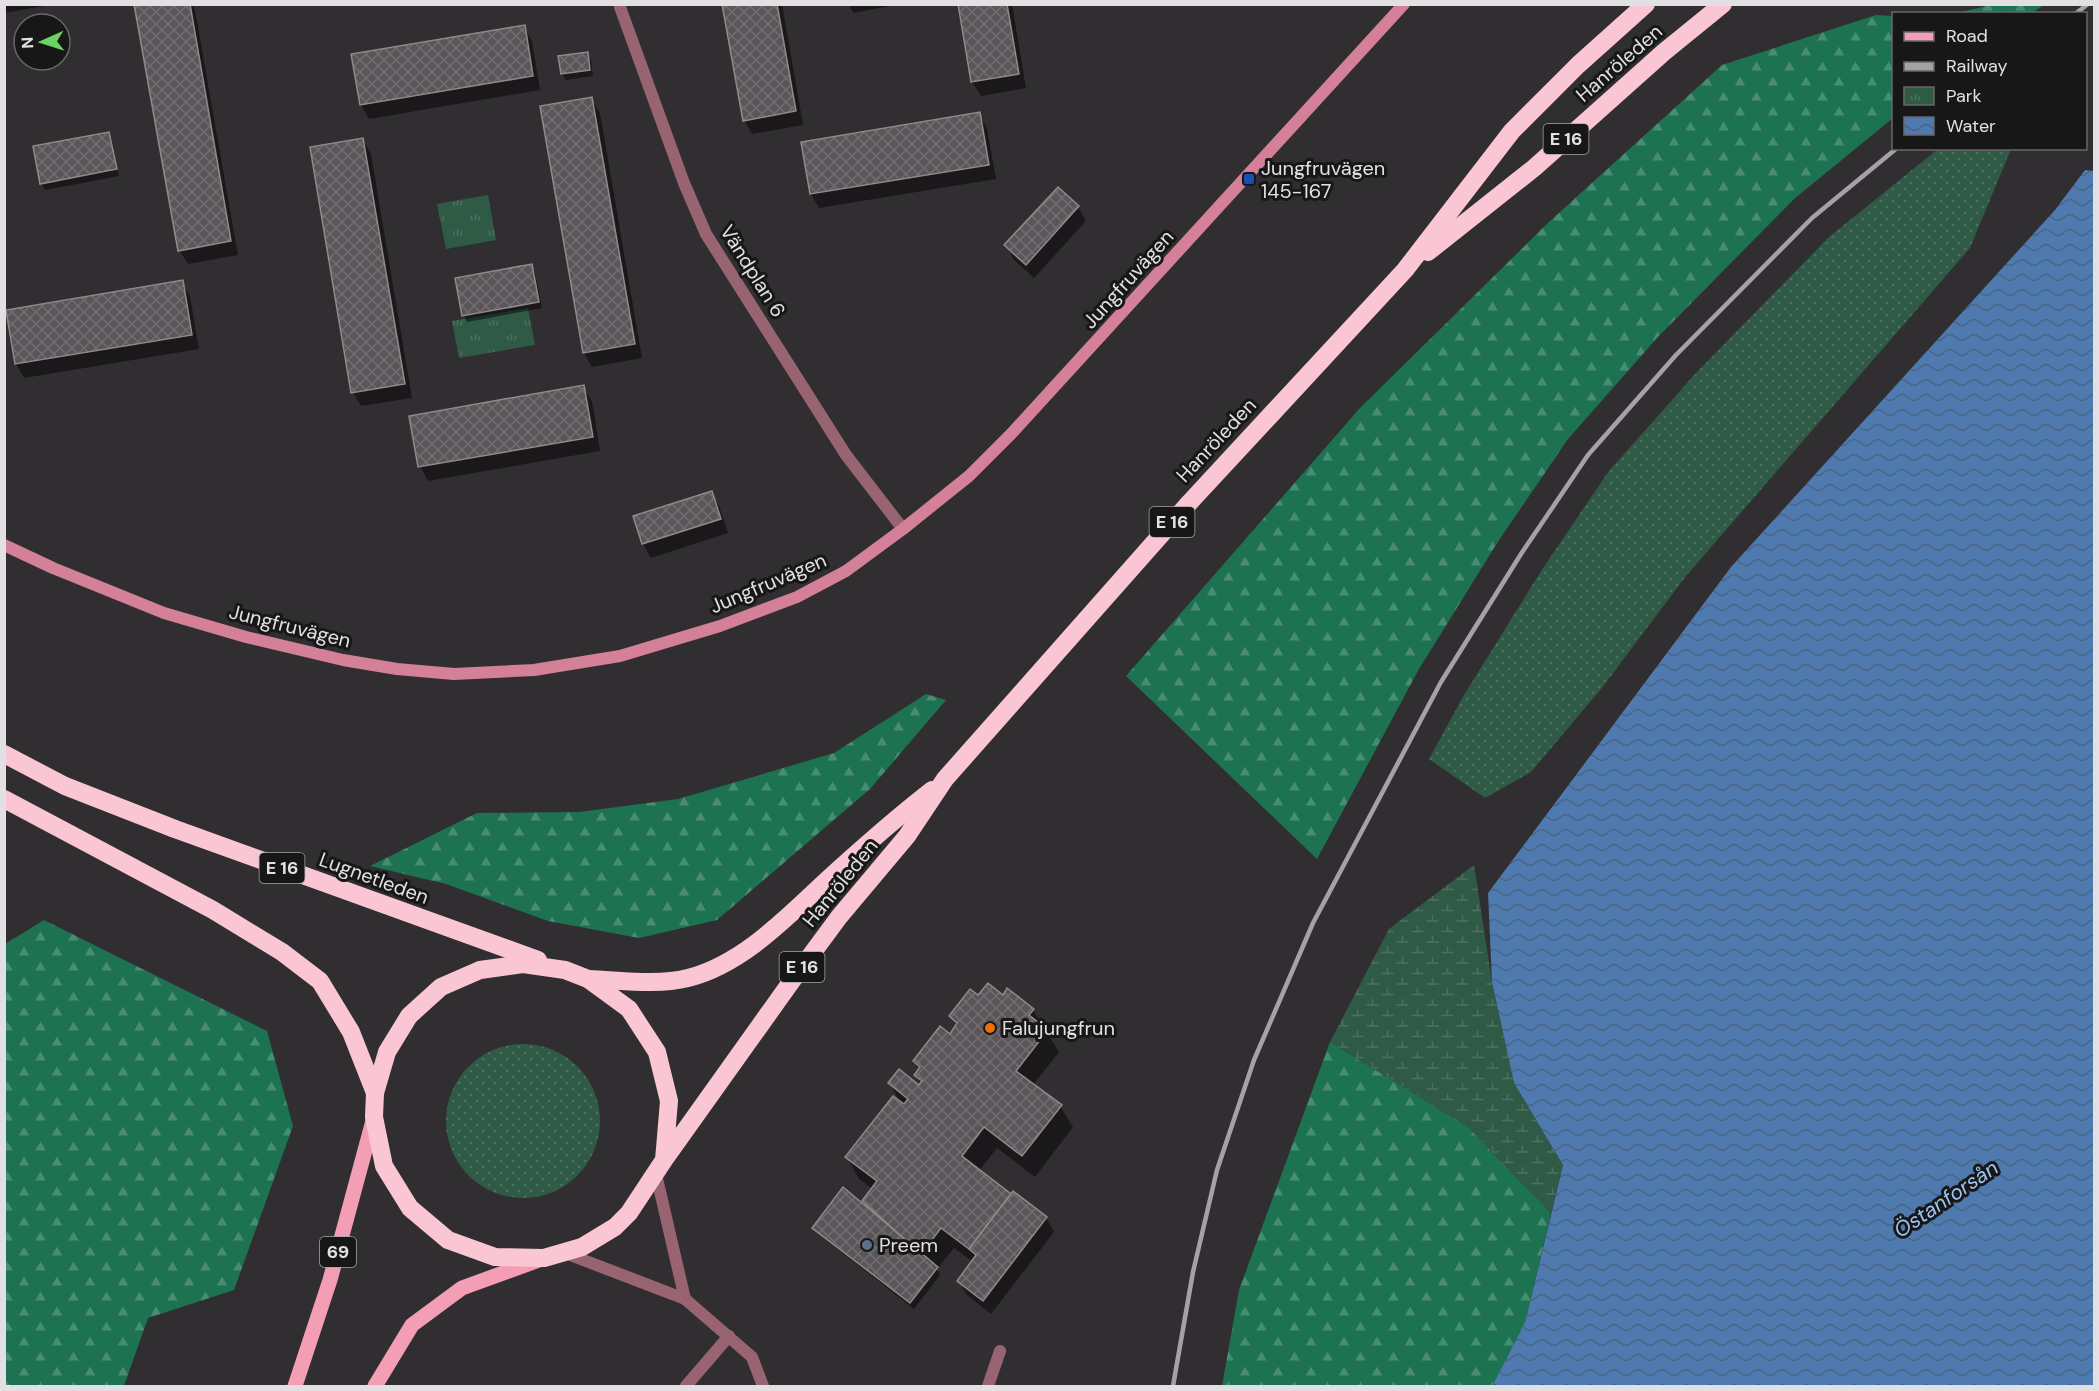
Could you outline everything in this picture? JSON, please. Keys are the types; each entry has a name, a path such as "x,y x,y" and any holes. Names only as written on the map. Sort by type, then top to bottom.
{"highway":[{"name":"Hanröleden","path":"660,1167 805,963 839,917 907,836 945,779 1190,501 1405,270 1512,131 1578,65 1646,4"},
{"name":"Hanröleden","path":"1405,270 1534,168 1664,52 1723,4"},
{"name":"Lugnetleden","path":"4,754 65,786 175,830 565,970"},
{"name":"Hanröleden","path":"588,979 665,981 686,979 728,963 768,933 897,816 945,779"},
{"name":"E 16","path":"4,799 213,910 282,952 320,981 351,1032 375,1093"},
{"name":"E 16","path":"374,1117 375,1093 387,1052 409,1016 441,987 480,970 523,964 565,970 588,979"},
{"path":"588,979 628,1010 657,1052 669,1101 660,1167"},
{"path":"374,1117 384,1166 410,1208 448,1240 495,1257 544,1258"},
{"name":"E 16","path":"544,1258 582,1247 615,1227 629,1213 660,1167"}],"main road":[{"name":"69","path":"295,1386 330,1280 374,1117"},
{"path":"375,1386 412,1325 462,1288 544,1258"}],"street":[{"name":"Jungfruvägen","path":"4,545 53,568 164,613 246,637 343,660 397,669 454,674 534,670 620,656 720,626 797,597 846,571 969,476 1011,434 1404,4"},
{"name":"Vändplan 6","path":"620,8 684,183 706,234 846,455 903,529"},
{"path":"660,1167 685,1299"},
{"path":"564,1252 685,1299 752,1357 763,1386"},
{"path":"686,1386 729,1336"},
{"path":"987,1386 1000,1351"}],"green space":[{"path":"1991,4 2044,5 2034,12 1961,12"},
{"path":"1876,15 1892,16 1892,119 1794,199 1657,338 1568,439 1499,540 1419,669 1317,859 1126,676 1360,408 1550,221 1722,65"},
{"path":"1937,150 2011,150 1970,248 1686,576 1601,689 1531,772 1485,798 1429,759 1464,695 1543,568 1609,471 1696,373 1829,237"},
{"path":"488,195 496,240 446,249 437,204"},
{"path":"528,308 535,345 459,358 452,321"},
{"path":"926,694 946,700 870,789 717,920 639,938 548,921 446,884 370,866 477,813 579,812 678,799 834,753"},
{"path":"1474,865 1492,982 1514,1083 1563,1165 1551,1213 1467,1126 1330,1042 1389,929"},
{"path":"44,920 267,1031 293,1126 234,1290 148,1318 124,1386 5,1386 5,944"},
{"path":"1330,1042 1467,1126 1551,1213 1525,1324 1492,1386 1222,1386 1239,1290"},
{"path":"523,1044 538,1045 553,1050 578,1066 594,1091 599,1106 599,1136 594,1151 578,1176 553,1192 538,1197 523,1198 508,1197 493,1192 468,1176 452,1151 447,1136 446,1121 447,1106 452,1091 468,1066 493,1050 508,1045"}],"water":[{"name":"Östanforsån","path":"2085,170 2094,171 2094,1386 1492,1386 1525,1323 1563,1165 1514,1083 1492,982 1488,893 1731,567 2055,210"}],"building":[{"path":"134,4 190,4 231,241 178,251"},
{"path":"722,4 777,4 796,111 743,121"},
{"path":"958,4 1007,4 1019,74 971,82"},
{"path":"525,25 533,76 360,105 351,54"},
{"path":"588,52 590,70 561,74 558,56"},
{"path":"592,97 635,344 583,353 540,106"},
{"path":"980,112 989,165 810,194 801,142"},
{"path":"109,132 117,169 40,184 33,146"},
{"path":"363,138 405,384 351,393 310,147"},
{"path":"1058,187 1079,206 1026,265 1004,245"},
{"path":"532,264 539,302 462,316 455,278"},
{"path":"183,280 192,335 15,364 6,310"},
{"path":"584,385 593,437 418,467 409,416"},
{"path":"712,491 721,519 642,544 633,516"},
{"path":"988,983 1003,995 1007,988 1034,1009 1029,1015 1048,1030 1016,1071 1062,1105 1022,1156 984,1127 962,1156 1011,1194 969,1249 941,1228 921,1254 862,1201 877,1181 845,1157 893,1096 904,1104 908,1099 888,1083 899,1069 919,1085 922,1081 914,1075 920,1067 913,1061 940,1026 950,1034 957,1023 949,1016 970,989 978,995"},
{"path":"843,1187 938,1267 910,1303 812,1228"},
{"path":"1013,1191 1047,1217 983,1301 957,1281 976,1255 969,1249"}],"railway":[{"path":"2078,12 2088,4"},
{"path":"1173,1386 1193,1272 1217,1170 1254,1060 1313,923 1441,682 1521,554 1588,455 1676,355 1812,218 1895,150"}],"place":[{"name":"Jungfruvägen 145-167","path":"1249,179"},
{"name":"Falujungfrun","path":"990,1028"},
{"name":"Preem","path":"867,1245"}]}
